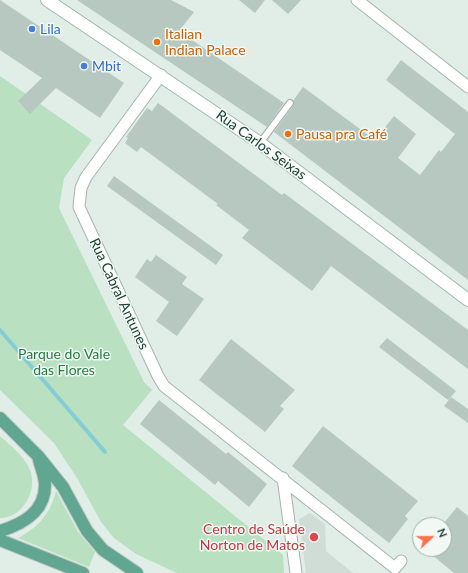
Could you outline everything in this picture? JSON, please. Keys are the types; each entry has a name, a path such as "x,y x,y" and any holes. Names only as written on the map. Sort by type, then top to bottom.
{"main road":[{"path":"0,418 38,457 63,487 87,531 94,540 103,550 137,573"},
{"path":"0,531 25,522 36,512 42,500 45,485 38,457"},
{"path":"0,540 83,573"}],"street":[{"name":"Rua Carlos Seixas","path":"47,0 161,75 260,143 468,300"},
{"path":"357,0 468,87"},
{"name":"Rua Cabral Antunes","path":"161,75 86,177 81,188 79,207 164,386 283,478 395,568 401,561"},
{"path":"283,478 296,573"}],"lane":[{"path":"260,143 290,104"}],"shaded area":[{"name":"Centro de Saúde Norton de Matos","path":"310,513 325,524 326,551 353,573 306,573 299,519"}],"green space":[{"name":"Parque do Vale das Flores","path":"0,76 92,140 64,178 59,208 144,382 152,390 123,425 283,555 284,573 177,573 136,554 114,538 101,522 77,478 54,443 0,390"},
{"path":"0,436 16,450 26,463 32,476 32,484 31,493 22,507 9,517 0,518"},
{"path":"56,491 78,532 95,552 89,567 18,538 32,529 43,519 54,499"}],"building":[{"path":"0,0 124,83 100,118 56,88 30,114 18,101 42,78 0,50"},
{"path":"77,0 171,0 194,12 179,31 284,103 267,127"},
{"path":"239,0 265,0 255,13"},
{"path":"272,0 301,0 288,14"},
{"path":"401,60 468,112 468,280 274,132 293,106 293,101 303,87 375,140 394,116 416,134 398,158 420,175 439,150 441,152 455,134 386,80"},
{"path":"158,103 282,195 284,193 468,330 468,369 331,266 312,291 242,238 249,230 216,205 218,204 141,147 137,152 125,143 128,138 126,137 147,108 152,111"},
{"path":"114,176 223,255 216,265 107,186"},
{"path":"156,255 187,277 182,284 204,299 177,336 156,321 169,302 135,277 147,259 151,262"},
{"path":"387,338 456,391 448,400 379,347"},
{"path":"231,339 295,390 280,406 284,409 265,432 199,380"},
{"path":"451,397 468,409 468,423 444,406"},
{"path":"159,400 226,454 228,452 267,484 249,507 218,481 215,485 140,424"},
{"path":"323,426 418,501 405,516 408,519 389,543 292,466"},
{"path":"457,507 468,516 468,573 454,573 435,557 452,557 452,517 449,517"}],"waterway":[{"path":"0,330 105,452"}],"place":[{"name":"Lila","path":"32,29"},
{"name":"Italian Indian Palace","path":"157,42"},
{"name":"Mbit","path":"84,66"},
{"name":"Pausa pra Café","path":"288,134"},
{"name":"Centro de Saúde Norton de Matos","path":"314,537"}]}
